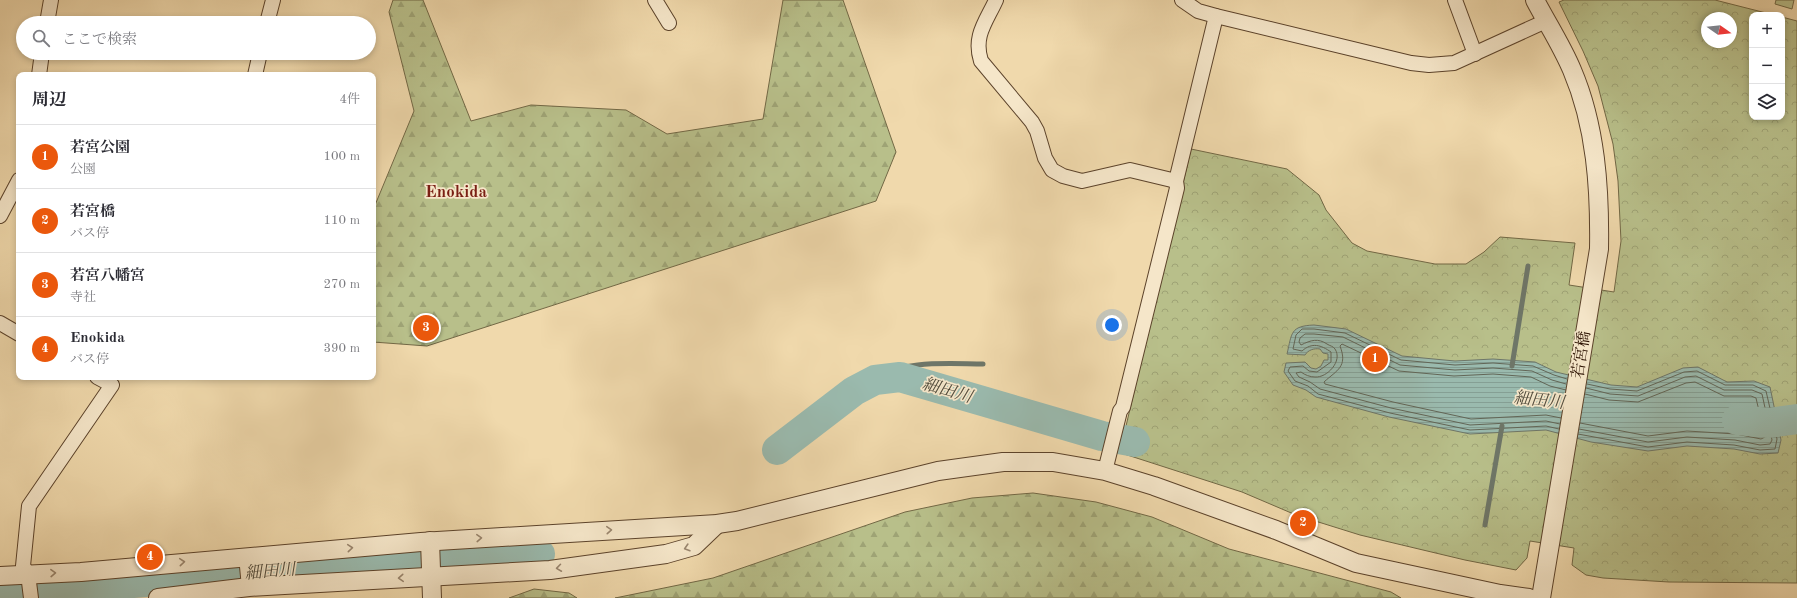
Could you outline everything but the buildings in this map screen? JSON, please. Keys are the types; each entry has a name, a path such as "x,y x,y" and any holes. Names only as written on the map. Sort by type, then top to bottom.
{"street":[{"path":"48,16 51,0"},
{"path":"269,16 273,0"},
{"path":"654,0 669,23"},
{"path":"996,0 978,39 978,50 981,61 1032,122 1045,158 1052,170 1072,180 1082,181 1130,170 1176,181"},
{"path":"1182,0 1198,11 1216,16 1411,63 1429,65 1454,63 1546,21"},
{"path":"1455,0 1475,54"},
{"name":"若宮橋","path":"1535,0 1572,70 1584,108 1598,173 1599,223 1599,249 1541,598"},
{"path":"1105,471 1117,420 1123,407 1177,188 1176,181 1216,16"},
{"path":"39,72 41,60"},
{"path":"256,72 258,60"},
{"path":"0,216 16,186"},
{"path":"0,323 16,332"},
{"path":"31,598 29,579 23,566 29,506 116,381"},
{"path":"0,576 29,579 81,572 717,524 737,521 938,471 1003,462 1053,462 1105,471 1154,486 1276,530 1356,563 1500,594 1529,598"},
{"path":"158,598 431,572 550,570 666,554 694,546 717,524"},
{"path":"430,546 432,598"},
{"path":"247,560 255,588"}],"green space":[{"path":"393,0 423,0 471,121 531,105 626,110 667,134 763,119 783,0 843,0 896,152 876,201 427,346 376,342 376,203 414,111 389,12"},
{"path":"1564,0 1715,0 1762,12 1749,12 1749,120 1785,120 1785,18 1797,21 1797,583 1669,582 1603,578 1586,575 1572,565 1574,548 1530,541 1527,558 1516,570 1465,560 1360,535 1296,515 1242,492 1118,452 1126,426 1191,149 1287,169 1319,195 1326,210 1352,243 1367,251 1435,264 1466,264 1484,252 1500,237 1575,243 1569,285 1614,292 1621,241 1618,181 1613,144 1598,86 1559,2"},
{"path":"1776,0 1794,0 1792,9 1775,4"},
{"path":"1033,493 1096,502 1152,517 1229,549 1391,592 1401,598 615,598 713,578 905,512 972,498"},
{"path":"534,589 569,593 577,598 509,598"}],"water":[{"path":"1314,325 1346,329 1402,356 1455,361 1493,359 1535,362 1556,372 1611,385 1637,387 1683,368 1698,367 1727,382 1754,381 1770,387 1781,440 1778,453 1760,454 1734,449 1687,446 1648,451 1591,442 1546,430 1470,434 1389,417 1316,397 1306,390 1293,385 1284,372 1286,363 1305,362 1311,368 1316,369 1321,366 1324,360 1328,360 1328,354 1323,353 1320,349 1311,350 1305,355 1287,354 1293,332 1300,327"}],"waterway":[{"path":"1512,366 1528,266"},
{"path":"875,380 886,373 912,366 927,364 983,364"},
{"name":"細田川","path":"777,450 854,391 875,380 900,377 1102,436 1135,442"},
{"name":"細田川","path":"1737,420 1769,423 1797,419"},
{"path":"1485,525 1502,426"},
{"name":"細田川","path":"0,594 414,560 540,554"}],"place":[{"name":"若宮八幡宮","path":"426,328"},
{"name":"若宮公園","path":"1375,359"},
{"name":"若宮橋","path":"1303,523"},
{"name":"Enokida","path":"150,557"}],"district":[{"name":"Enokida","path":"456,192"}]}
